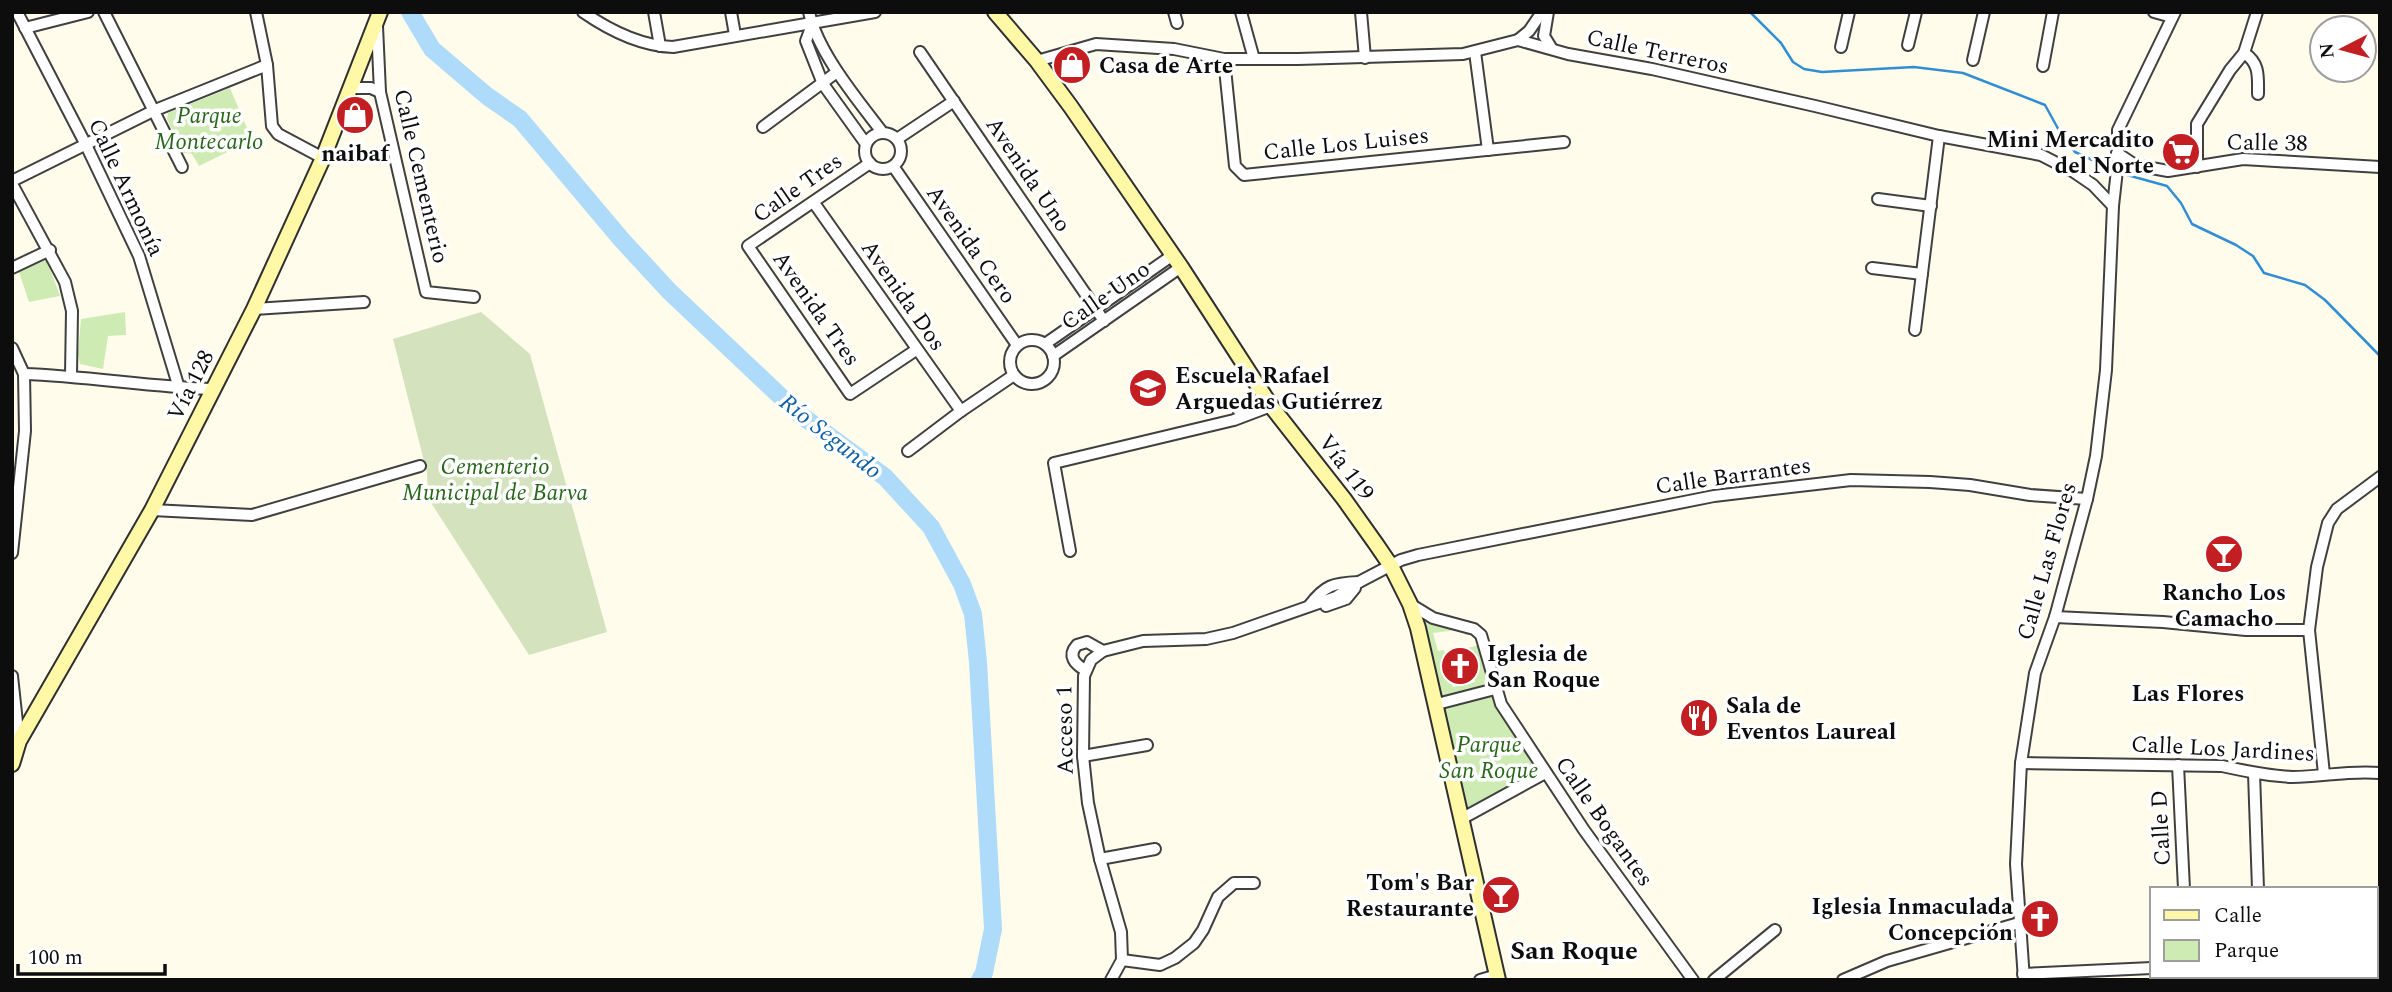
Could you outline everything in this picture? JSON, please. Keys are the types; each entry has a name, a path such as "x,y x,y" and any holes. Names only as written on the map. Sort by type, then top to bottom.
{"main road":[{"name":"Vía 119","path":"995,12 1037,61 1177,261 1269,402 1344,499 1391,566 1410,604 1437,704 1498,978"},
{"name":"Vía 128","path":"12,764 19,741 152,510 254,309 323,158 379,15"}],"street":[{"name":"Calle Armonía","path":"17,12 86,145 139,256 178,388"},
{"path":"25,28 88,12"},
{"path":"104,12 182,167"},
{"path":"256,12 267,65 272,126 278,134 323,158"},
{"path":"583,12 598,23 638,40 673,47 875,12"},
{"path":"654,12 660,46"},
{"path":"731,12 735,35"},
{"path":"809,12 812,25 837,72 882,132"},
{"path":"1241,12 1254,59"},
{"path":"1361,12 1365,58"},
{"path":"1037,61 1096,44 1174,49 1224,60 1365,58 1475,52 1518,40 1529,31 1542,12"},
{"path":"1548,12 1545,36 1552,49"},
{"path":"1841,47 1849,12"},
{"path":"1908,45 1916,12"},
{"path":"1973,60 1984,12"},
{"path":"2043,66 2053,12"},
{"path":"2154,12 2173,15"},
{"path":"2197,167 2197,124 2230,70 2244,53 2257,12"},
{"name":"Calle Cementerio","path":"379,15 380,92 426,292 474,297"},
{"name":"Calle Las Flores","path":"2024,977 2016,840 2021,763 2035,673 2055,617 2096,456 2106,370 2118,130 2173,15"},
{"path":"812,25 806,41 823,84 866,144"},
{"name":"Calle Terreros","path":"1518,40 1939,136 2041,155 2093,185 2113,206"},
{"name":"Avenida Uno","path":"920,52 1104,321"},
{"path":"1475,52 1488,150"},
{"path":"2244,53 2251,57 2257,68 2258,93"},
{"name":"Calle Los Luises","path":"1224,60 1235,166 1244,174 1564,142"},
{"path":"71,375 72,311 65,282 12,183 153,111 267,65"},
{"path":"763,127 837,72"},
{"path":"352,88 372,88 380,92"},
{"path":"897,139 954,102"},
{"path":"882,132 897,139 900,144 900,157 892,166 881,169 870,163 865,154 866,144 872,136 882,132"},
{"path":"1914,330 1939,136"},
{"name":"Calle 38","path":"2118,157 2135,165 2168,171 2243,159 2380,167"},
{"name":"Calle Tres","path":"748,246 870,163"},
{"name":"Avenida Cero","path":"892,166 1017,345"},
{"path":"2093,185 2115,179"},
{"path":"1878,199 1931,206"},
{"name":"Avenida Dos","path":"814,202 961,411"},
{"name":"Avenida Tres","path":"748,246 850,394 916,350"},
{"path":"12,268 50,250"},
{"name":"Calle Uno","path":"1045,344 1096,309 1177,261"},
{"name":"Calle Uno","path":"1053,356 1104,321 1177,261"},
{"path":"1871,268 1922,274"},
{"path":"254,309 364,302"},
{"path":"1031,340 1045,344 1053,356 1052,370 1044,380 1025,383 1014,375 1010,363 1017,345 1031,340"},
{"path":"12,348 24,374 25,431 12,553"},
{"path":"24,374 71,375 178,388 213,389"},
{"path":"908,451 1014,375"},
{"path":"1070,551 1054,463 1223,422 1231,414 1269,402"},
{"path":"152,510 252,515 419,466"},
{"path":"2324,774 2309,630 2317,566 2328,523 2337,509 2380,477"},
{"name":"Calle Barrantes","path":"1391,566 1418,555 1624,513 1727,494 1826,482 1930,482 1970,485 2030,495 2087,499"},
{"path":"1085,670 1072,659 1077,645 1087,642 1103,651 1143,641 1206,639 1233,633 1336,597 1391,566"},
{"name":"Calle Bogantes","path":"1410,604 1433,618 1478,632 1501,704 1545,773 1693,980"},
{"path":"2055,617 2163,622 2246,630 2309,630"},
{"name":"Acceso 1","path":"1103,651 1091,660 1085,670 1083,756 1088,803 1100,859 1121,932 1122,960"},
{"path":"12,676 19,741"},
{"path":"1437,704 1495,689"},
{"path":"1083,756 1147,745"},
{"name":"Calle Los Jardines","path":"2021,763 2222,766 2254,773 2292,776 2342,772 2380,773"},
{"name":"Calle D","path":"2178,765 2184,887"},
{"path":"1463,818 1545,773"},
{"path":"2254,773 2258,887"},
{"path":"1100,859 1155,849"},
{"path":"1111,980 1122,960 1160,965 1175,958 1194,943 1218,897 1234,883 1254,883"},
{"path":"1843,980 1887,961 2019,923"},
{"path":"1714,980 1775,930"},
{"path":"2024,977 2150,968"},
{"path":"1480,980 1498,978"}],"green space":[{"name":"Parque Montecarlo","path":"230,88 252,140 199,166 192,154 183,153 167,119 168,113"},
{"path":"46,258 60,296 29,302 19,272"},
{"path":"125,312 126,335 108,336 103,369 80,364 78,354 81,319"},
{"name":"Cementerio Municipal de Barva","path":"481,312 530,354 607,632 529,655 428,498 427,473 393,339"},
{"path":"1422,619 1469,629 1477,633 1491,686 1440,697","holes":["1464,629 1465,635 1472,634 1477,638 1478,645 1468,648 1475,682 1453,687 1444,650 1438,651 1433,633"]},
{"name":"Parque San Roque","path":"1490,694 1537,772 1467,809 1444,705"}],"waterway":[{"name":"Río Segundo","path":"410,12 432,49 487,96 520,119 621,239 669,291 798,413 885,477 931,527 962,584 973,614 993,929 984,973 980,980"},
{"path":"1750,12 1781,43 1793,62 1804,69 1822,72 1914,67 1963,73 2045,105 2061,134 2075,152 2114,170"},
{"path":"2120,173 2167,186 2181,203 2192,224 2253,256 2264,273 2305,285 2325,300 2380,356"}],"place":[{"name":"Casa de Arte","path":"1072,65"},
{"name":"naibaf","path":"355,115"},
{"name":"Mini Mercadito del Norte","path":"2181,152"},
{"name":"Escuela Rafael Arguedas Gutiérrez","path":"1148,388"},
{"name":"Rancho Los Camacho","path":"2224,554"},
{"name":"Iglesia de San Roque","path":"1460,666"},
{"name":"Sala de Eventos Laureal","path":"1699,718"},
{"name":"Tom's Bar Restaurante","path":"1501,895"},
{"name":"Iglesia Inmaculada Concepción","path":"2040,919"}],"district":[{"name":"Las Flores","path":"2188,693"},
{"name":"San Roque","path":"1574,950"}]}
